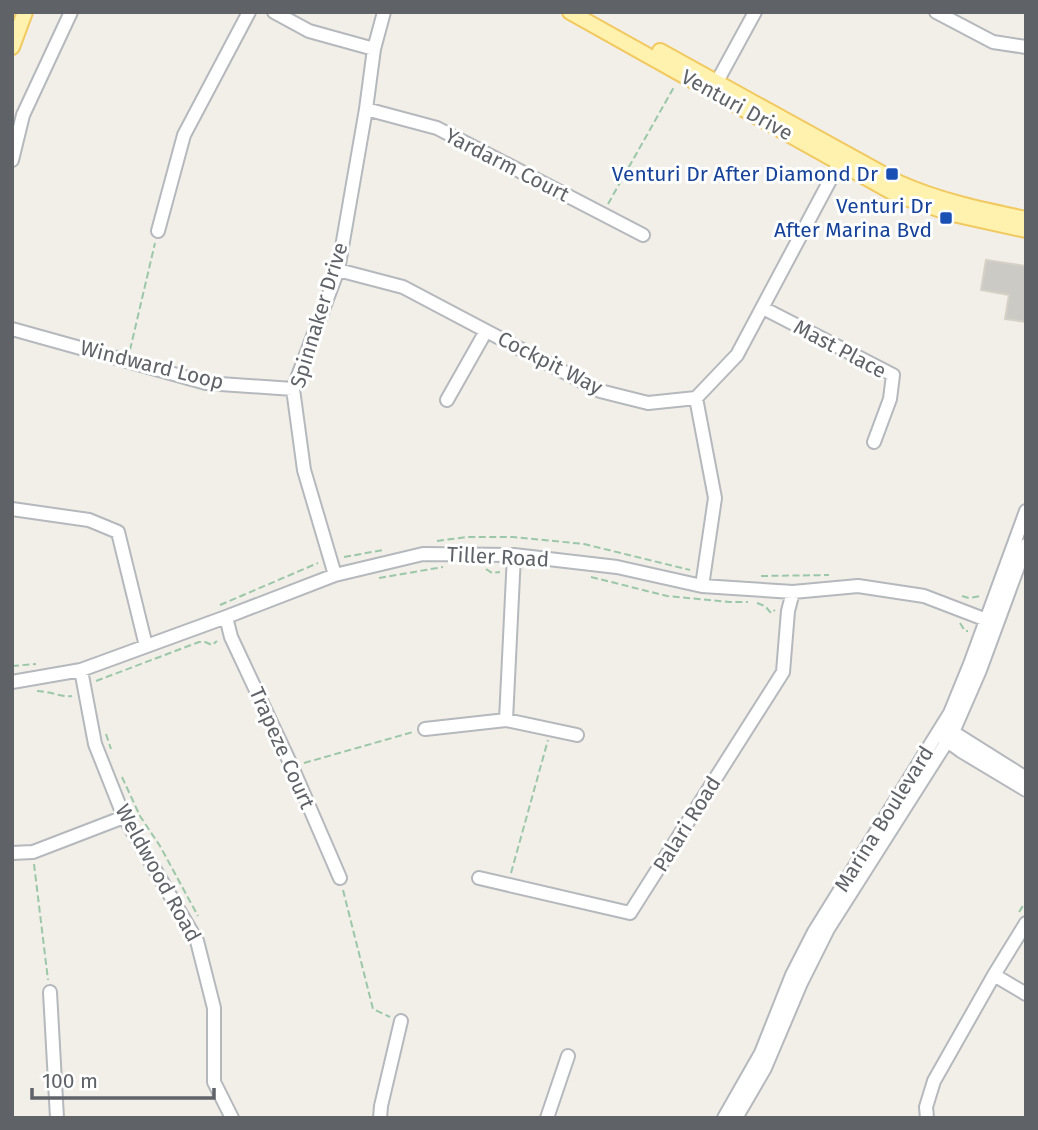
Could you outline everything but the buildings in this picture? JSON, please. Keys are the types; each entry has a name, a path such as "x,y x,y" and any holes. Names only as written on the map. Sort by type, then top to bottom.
{"main road":[{"path":"12,47 25,12"},
{"name":"Venturi Drive","path":"570,12 842,158 897,195 953,214 1026,230"},
{"name":"Venturi Drive","path":"587,12 714,87"},
{"name":"Venturi Drive","path":"842,158 921,193 1026,219"}],"street":[{"path":"12,160 23,115 71,12"},
{"path":"158,231 184,135 248,12"},
{"path":"274,12 309,31 374,49"},
{"name":"Spinnaker Drive","path":"335,575 304,470 293,389 338,270 374,49 384,12"},
{"path":"714,87 755,12"},
{"path":"936,12 993,42 1026,47"},
{"name":"Yardarm Court","path":"366,109 436,128 643,235"},
{"path":"702,579 715,498 696,398 737,355 842,158"},
{"name":"Cockpit Way","path":"338,270 403,287 600,390 648,403 696,398"},
{"name":"Mast Place","path":"763,308 893,375 890,399 874,442"},
{"name":"Windward Loop","path":"12,329 206,383 293,389"},
{"path":"447,400 486,331"},
{"path":"12,509 89,520 118,532 146,646"},
{"name":"Marina Boulevard","path":"736,1118 765,1068 801,983 828,929 945,734 980,670 991,622 1026,511"},
{"name":"Marina Boulevard","path":"991,622 1026,545"},
{"name":"Tiller Road","path":"12,682 81,670 335,575 423,554 514,555 793,592 858,586 924,596 991,622"},
{"path":"506,720 514,555"},
{"name":"Palari Road","path":"479,877 630,914 783,672 788,611 793,592"},
{"name":"Trapeze Court","path":"226,617 232,637 340,878"},
{"name":"Weldwood Road","path":"81,670 95,744 124,817 197,941 214,1008 214,1082 232,1118"},
{"path":"425,729 506,720 577,735"},
{"path":"945,734 1026,778"},
{"path":"945,734 1026,790"},
{"name":"Marina Boulevard","path":"724,1118 761,1053 792,975 814,932 945,734"},
{"path":"12,853 33,852 124,817"},
{"path":"927,1118 926,1107 934,1080 1026,923"},
{"path":"994,975 1026,993"},
{"path":"50,992 57,1118"},
{"path":"380,1118 401,1021"},
{"path":"547,1118 568,1056"}],"path":[{"path":"602,214 677,83"},
{"path":"128,361 158,231"},
{"path":"434,541 467,537 513,537 584,544 702,579"},
{"path":"218,606 319,563 385,550"},
{"path":"760,576 839,575"},
{"path":"956,595 969,598 986,593"},
{"path":"12,666 37,664"},
{"path":"292,767 425,729"},
{"path":"508,884 550,730"},
{"path":"33,852 50,992"},
{"path":"340,878 373,1009 401,1021"}],"place":[{"name":"Venturi Dr After Diamond Dr","path":"892,174"},
{"name":"Venturi Dr After Marina Bvd","path":"946,218"}]}
